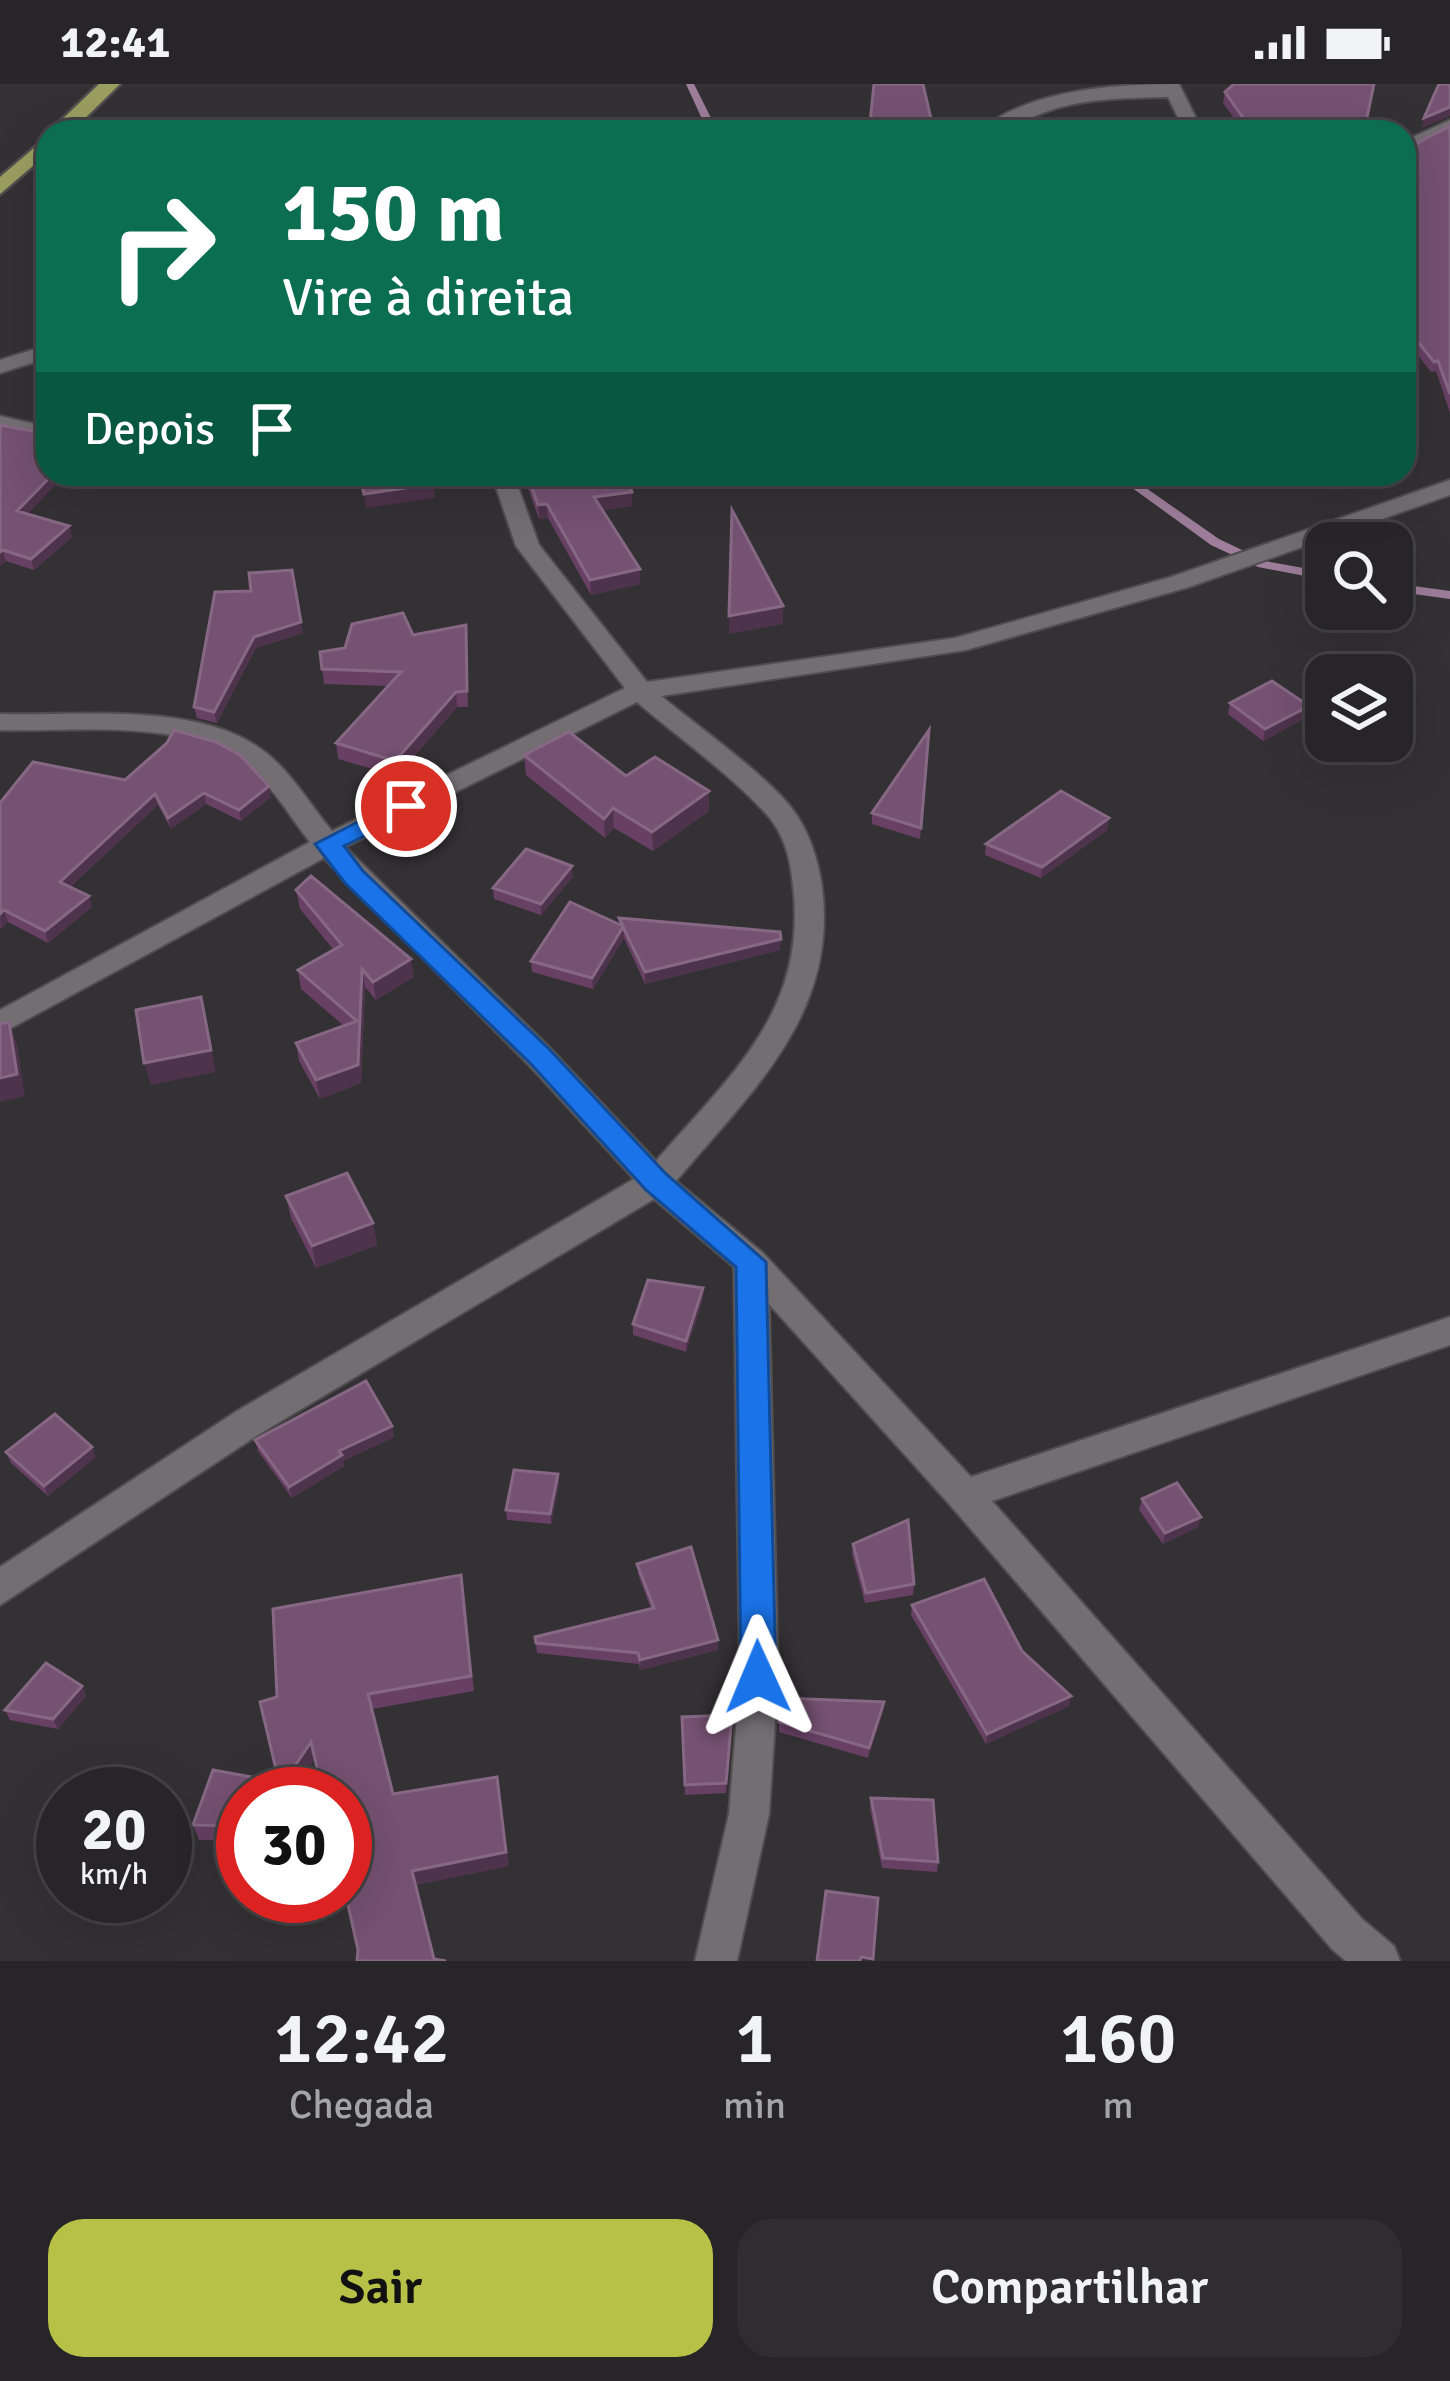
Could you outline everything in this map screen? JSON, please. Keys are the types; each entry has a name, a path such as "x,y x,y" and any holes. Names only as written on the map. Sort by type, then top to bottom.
{"highway":[{"path":"72,120 110,84"},
{"path":"0,188 36,154"}],"street":[{"path":"1011,120 1052,100 1173,88 1188,120"},
{"path":"1416,142 1450,125"},
{"path":"0,367 36,355"},
{"path":"0,423 36,431"},
{"path":"0,1588 249,1422 656,1182 760,1060 801,990 812,922 804,857 782,814 640,691 528,546 507,486"},
{"path":"0,1023 328,844 640,691 957,645 1180,582 1450,487"},
{"path":"0,722 190,727 227,740 258,759 354,877 539,1056 656,1182 751,1262 964,1496 1347,1934 1379,1961"},
{"path":"716,1961 749,1814 758,1677 751,1262"},
{"path":"964,1496 1450,1331"}],"building":[{"path":"874,84 923,84 931,120 870,120"},
{"path":"1234,84 1374,84 1366,120 1245,120 1225,92"},
{"path":"1439,84 1450,84 1450,107 1424,118"},
{"path":"1450,126 1450,394 1438,361 1416,339 1416,144"},
{"path":"0,425 36,432 36,486 41,486 17,511 69,526 31,559 0,552"},
{"path":"362,486 419,486 364,494"},
{"path":"531,486 630,486 632,492 594,497 640,569 590,580 547,504 538,505"},
{"path":"732,510 783,606 729,616"},
{"path":"292,570 301,622 254,637 214,712 194,707 215,592 251,591 249,573"},
{"path":"403,613 413,635 466,625 467,691 456,692 395,761 336,743 401,672 322,669 320,652 345,648 352,624"},
{"path":"1272,681 1305,703 1305,708 1265,729 1230,703"},
{"path":"174,730 216,742 240,755 269,786 239,810 204,793 168,818 155,794 60,882 89,896 45,931 4,910 0,914 0,803 33,762 125,780 167,743"},
{"path":"929,730 921,828 872,813"},
{"path":"569,732 626,776 655,757 709,791 652,832 613,808 604,819 524,755"},
{"path":"1061,791 1109,818 1042,867 986,844"},
{"path":"526,849 572,866 541,904 493,888"},
{"path":"311,876 411,959 373,982 362,969 358,1065 316,1080 296,1043 357,1021 298,970 342,945 296,890"},
{"path":"570,902 623,926 619,918 780,932 781,939 645,972 623,927 592,978 531,961"},
{"path":"201,997 211,1050 144,1063 136,1010"},
{"path":"9,1022 17,1074 0,1078 0,1024"},
{"path":"347,1173 373,1223 312,1246 286,1196"},
{"path":"648,1280 703,1288 686,1341 633,1324"},
{"path":"366,1381 392,1426 339,1451 342,1455 289,1487 255,1440"},
{"path":"55,1414 92,1447 44,1486 6,1452"},
{"path":"514,1470 558,1474 550,1514 506,1510"},
{"path":"1177,1483 1201,1517 1165,1533 1142,1499"},
{"path":"908,1520 914,1584 866,1593 853,1544"},
{"path":"691,1547 718,1640 640,1660 638,1653 536,1643 535,1637 654,1608 637,1564"},
{"path":"461,1575 471,1676 368,1694 393,1794 497,1777 506,1852 412,1871 434,1959 446,1961 357,1961 352,1923 372,1923 372,1767 317,1767 311,1742 294,1767 275,1767 260,1702 277,1697 273,1609"},
{"path":"984,1579 1022,1651 1071,1696 987,1734 912,1605"},
{"path":"46,1663 82,1686 53,1719 5,1710"},
{"path":"781,1698 884,1702 869,1748 779,1722"},
{"path":"732,1715 726,1783 685,1785 682,1717"},
{"path":"213,1770 216,1825 193,1825"},
{"path":"871,1798 933,1800 938,1862 883,1858"},
{"path":"826,1891 878,1898 873,1959 817,1961"}],"waterway":[{"path":"690,84 707,120"},
{"path":"1136,486 1215,542 1262,564 1305,572"},
{"path":"1413,590 1450,595"}],"route":[{"path":"406,806 328,844 354,877 539,1056 656,1182 751,1262 758,1677"}]}
